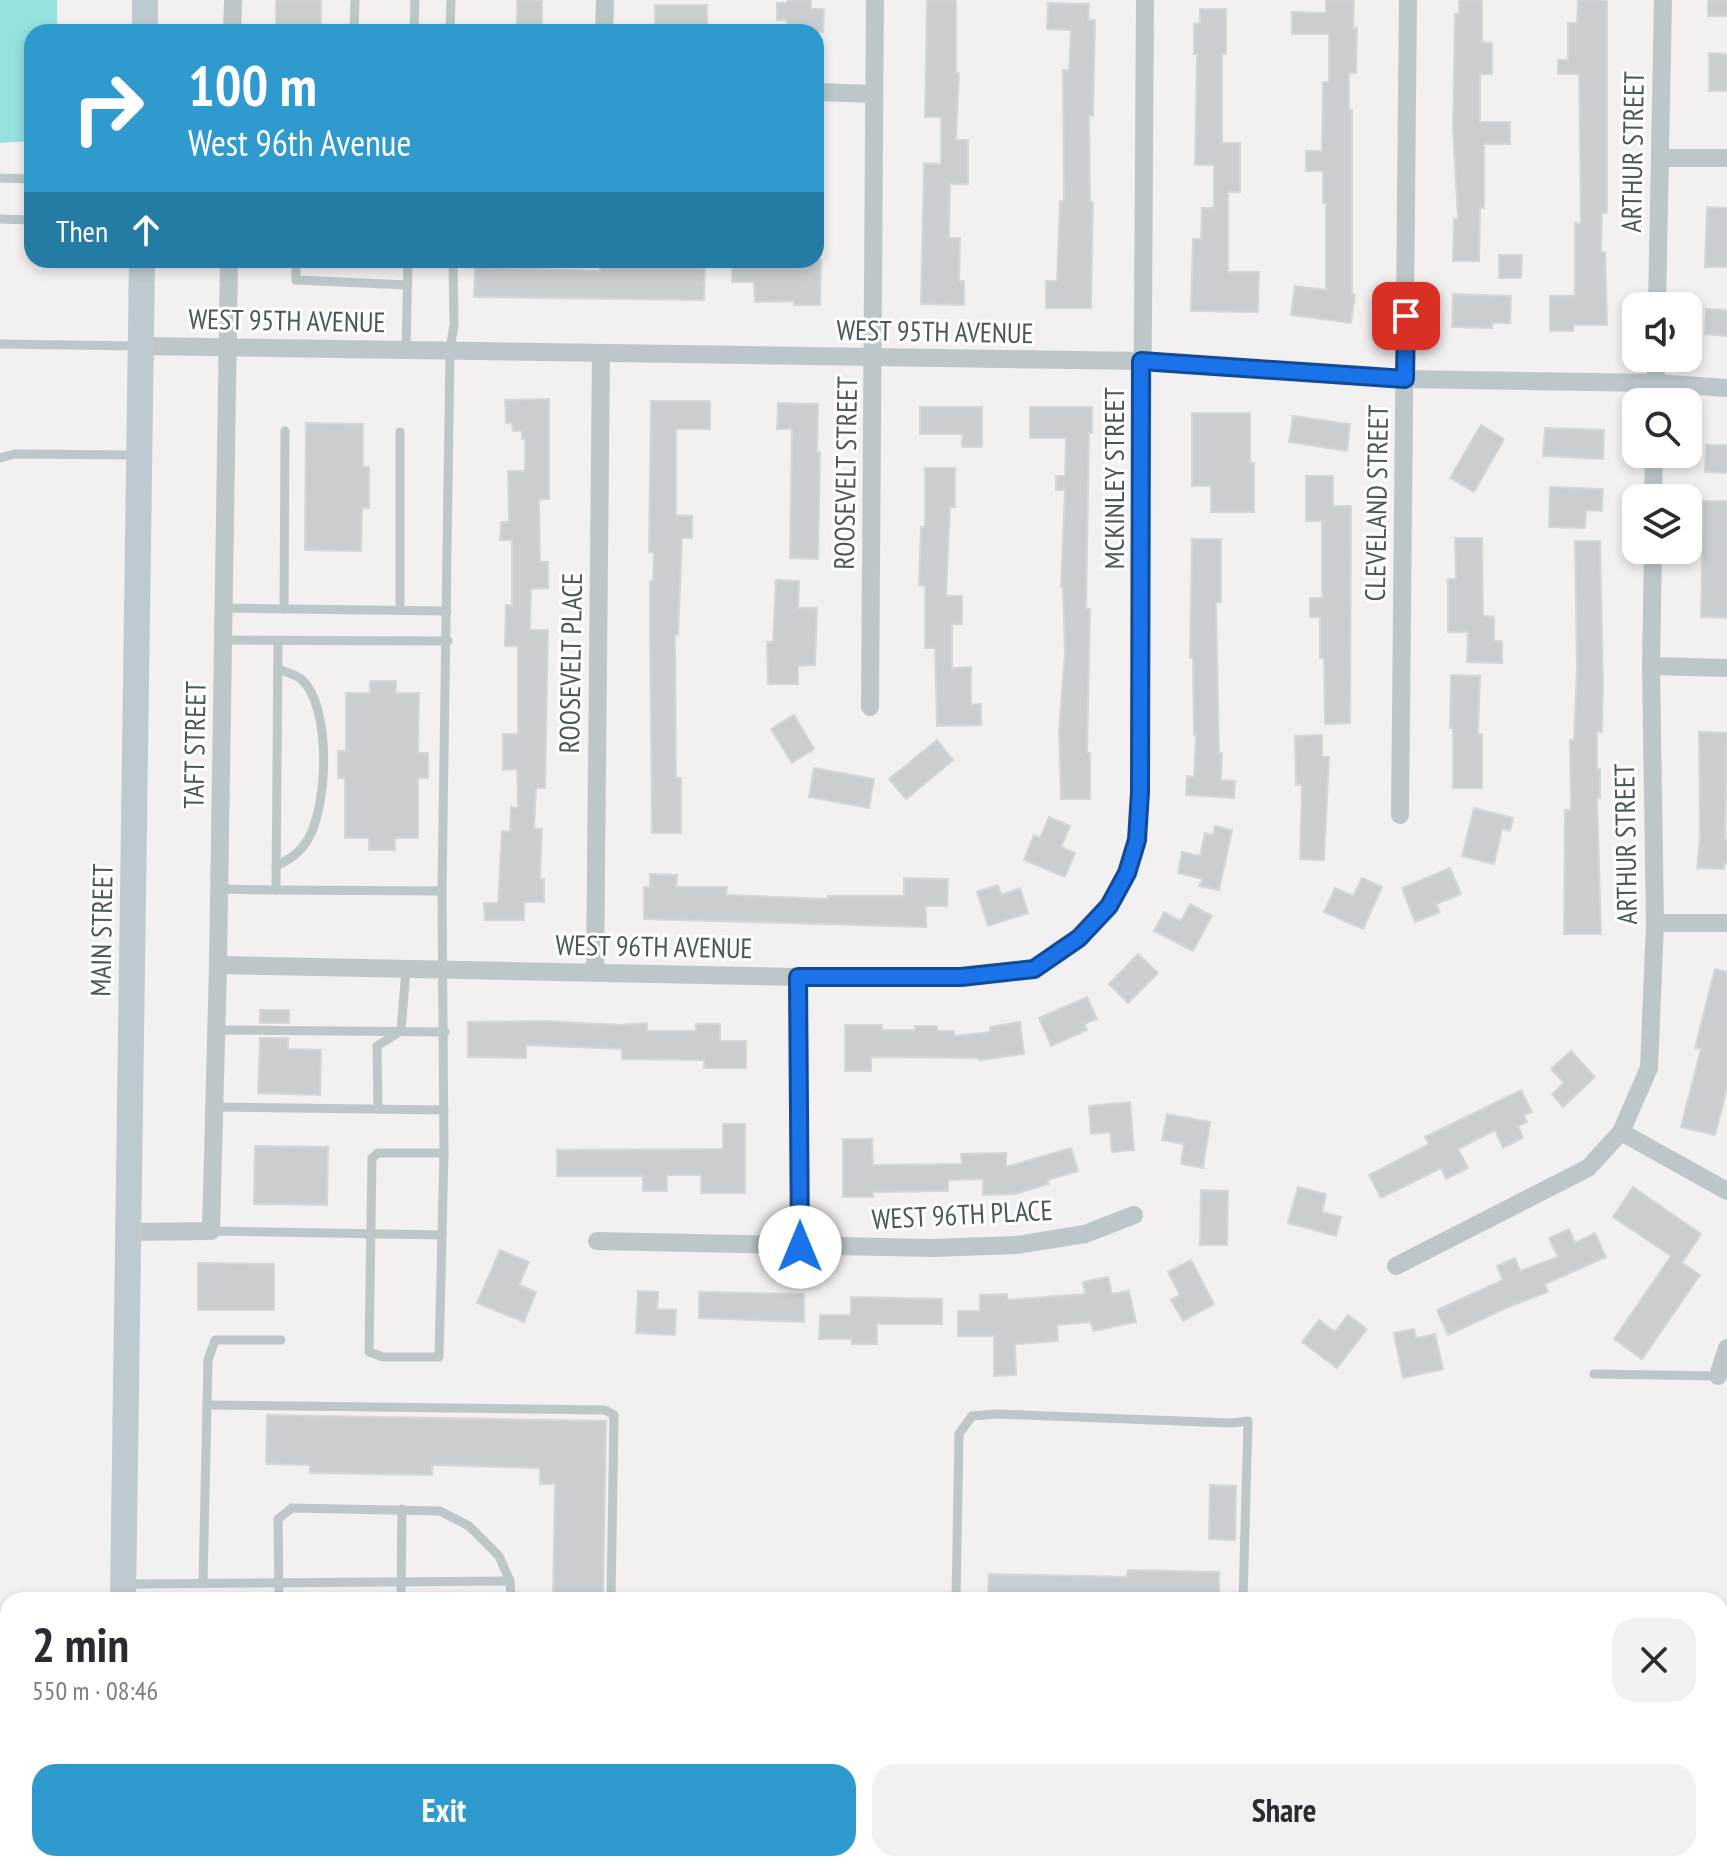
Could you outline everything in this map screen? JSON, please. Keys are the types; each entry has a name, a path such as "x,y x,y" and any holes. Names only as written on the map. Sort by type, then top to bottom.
{"main road":[{"path":"145,0 145,24"},
{"name":"MAIN STREET","path":"124,1592 142,268"}],"street":[{"path":"232,24 233,0"},
{"path":"604,24 605,0"},
{"name":"ROOSEVELT STREET","path":"870,707 875,0"},
{"name":"MCKINLEY STREET","path":"1079,938 1109,906 1127,873 1137,840 1140,792 1145,0"},
{"name":"CLEVELAND STREET","path":"1400,815 1408,0"},
{"name":"ARTHUR STREET","path":"1657,292 1663,0"},
{"path":"824,92 874,94"},
{"path":"1660,158 1727,158"},
{"name":"TAFT STREET","path":"211,1231 220,889 229,268"},
{"name":"WEST 95TH AVENUE","path":"141,346 1141,361 1405,379 1656,383 1727,388"},
{"name":"ROOSEVELT PLACE","path":"595,973 601,353"},
{"path":"1656,372 1656,388"},
{"name":"ARTHUR STREET","path":"1396,1266 1588,1168 1621,1132 1649,1068 1655,923 1653,564"},
{"path":"1651,666 1727,668"},
{"path":"1655,923 1727,923"},
{"name":"WEST 96TH AVENUE","path":"218,965 798,977 961,977 1034,969 1079,938"},
{"path":"798,977 800,1247"},
{"path":"1621,1132 1727,1191"},
{"name":"WEST 96TH PLACE","path":"597,1241 800,1247 1016,1245 1085,1234 1134,1215"},
{"path":"128,1232 211,1231"},
{"path":"1723,1376 1727,1348"},
{"path":"1038,1872 1069,1872"}],"lane":[{"path":"354,24 355,0"},
{"path":"414,24 415,0"},
{"path":"450,24 451,0"},
{"path":"0,178 24,179"},
{"path":"0,219 24,220"},
{"path":"296,268 296,280 408,285"},
{"path":"406,349 408,268"},
{"path":"444,1153 378,1153 372,1158 369,1352 383,1357 439,1357 444,1153 445,1032 442,891 453,268"},
{"path":"0,344 141,346"},
{"path":"284,609 285,431"},
{"path":"400,432 400,610"},
{"path":"0,458 15,454 139,455"},
{"path":"224,608 447,611"},
{"path":"223,640 448,641"},
{"path":"276,890 278,641"},
{"path":"276,866 297,855 309,838 320,814 322,775 320,719 313,697 300,678 278,669"},
{"path":"220,889 442,891"},
{"path":"401,1031 406,969"},
{"path":"217,1030 445,1032"},
{"path":"378,1109 377,1046 401,1031"},
{"path":"214,1107 444,1110"},
{"path":"211,1231 442,1235"},
{"path":"203,1583 208,1360 215,1340 281,1340"},
{"path":"1594,1374 1723,1376"},
{"path":"209,1405 605,1410 614,1415 611,1592"},
{"path":"956,1592 959,1434 972,1416 995,1414 1232,1423 1248,1421 1243,1592"},
{"path":"279,1592 278,1519 292,1508 440,1511 469,1526 499,1556 510,1581 511,1592"},
{"path":"401,1592 402,1509"},
{"path":"124,1592 203,1583 510,1581"}],"water":[{"path":"0,0 57,0 57,24 24,24 24,142 0,143"}],"building":[{"path":"276,0 321,0 321,24 276,24"},
{"path":"517,0 542,0 542,24 517,24"},
{"path":"787,0 811,0 811,9 824,9 823,24 787,24 787,20 777,20 777,3 787,3"},
{"path":"927,0 956,0 956,73 959,73 956,140 968,140 968,184 950,184 949,238 960,238 959,281 964,281 964,305 921,304 924,163 941,164 941,117 925,117"},
{"path":"1326,0 1354,0 1353,28 1357,28 1356,73 1349,73 1349,110 1352,110 1352,294 1355,295 1351,323 1291,315 1295,286 1326,290 1323,171 1306,171 1306,151 1322,151 1323,82 1329,82 1329,34 1292,34 1292,12 1326,13"},
{"path":"1459,0 1482,0 1482,42 1492,43 1492,74 1480,74 1480,122 1510,122 1510,144 1484,144 1484,208 1480,208 1479,261 1453,261 1454,219 1458,219 1453,129 1455,14 1459,14"},
{"path":"1578,0 1607,0 1607,213 1602,213 1601,252 1605,252 1607,325 1573,325 1573,331 1550,331 1550,296 1575,296 1575,223 1581,223 1579,74 1558,74 1558,60 1568,60 1568,23 1577,23"},
{"path":"1708,0 1727,0 1727,16 1708,16"},
{"path":"1048,3 1089,4 1088,20 1095,20 1093,116 1089,115 1090,202 1093,202 1091,308 1046,308 1046,281 1057,281 1060,201 1064,201 1063,70 1069,70 1071,30 1047,29"},
{"path":"655,5 707,5 707,24 655,24"},
{"path":"1200,9 1226,9 1226,54 1222,54 1222,143 1240,143 1240,192 1228,192 1228,272 1259,272 1258,312 1191,311 1193,239 1201,239 1202,208 1214,208 1214,165 1195,165 1197,54 1194,54 1194,24 1200,23"},
{"path":"1709,53 1727,54 1727,91 1709,91"},
{"path":"1707,207 1727,208 1727,267 1705,267"},
{"path":"1499,255 1522,255 1521,278 1499,278"},
{"path":"475,268 600,271 600,268 705,268 704,300 474,297"},
{"path":"732,268 821,268 820,305 794,305 794,301 755,302 754,282 732,282"},
{"path":"1453,294 1511,296 1510,323 1492,323 1492,328 1452,327"},
{"path":"1706,309 1727,310 1727,336 1705,334"},
{"path":"549,399 549,499 539,499 540,562 548,562 548,588 531,589 530,630 548,630 545,788 536,788 534,829 542,829 540,879 544,879 544,902 524,902 524,920 485,920 484,903 498,903 502,831 510,832 511,807 518,808 517,769 503,770 503,734 518,734 518,646 505,646 506,605 512,606 512,540 500,540 501,522 509,522 508,471 525,471 525,439 522,439 522,431 513,431 512,423 506,423 505,400"},
{"path":"651,401 710,401 710,429 676,429 676,515 692,516 692,538 682,538 678,635 675,635 676,778 681,778 681,833 652,833 650,581 653,581 654,552 649,552"},
{"path":"778,403 818,404 818,559 790,558 792,429 777,429"},
{"path":"920,407 982,407 982,447 962,447 962,434 920,434"},
{"path":"1030,407 1092,407 1086,609 1090,609 1087,753 1090,753 1090,799 1061,799 1059,731 1065,652 1061,587 1065,490 1056,490 1056,476 1065,476 1066,438 1030,438"},
{"path":"1192,413 1250,413 1254,512 1211,512 1211,486 1192,486"},
{"path":"1293,416 1350,424 1347,451 1289,442"},
{"path":"306,423 363,424 363,467 369,467 369,508 362,508 361,551 305,550"},
{"path":"1481,425 1504,439 1474,492 1450,478"},
{"path":"1545,428 1604,430 1603,459 1543,456"},
{"path":"1706,445 1727,445 1727,473 1705,472"},
{"path":"925,468 955,468 955,507 950,507 946,596 962,596 962,624 952,624 952,668 971,667 971,705 981,704 981,725 937,726 935,648 925,648 925,586 919,585 921,527 925,527"},
{"path":"1306,476 1333,476 1333,506 1351,506 1350,723 1325,724 1320,617 1310,617 1310,598 1322,598 1322,521 1306,521"},
{"path":"1550,487 1603,489 1602,511 1586,510 1585,528 1549,527"},
{"path":"1703,501 1727,501 1727,618 1701,617"},
{"path":"1455,538 1482,538 1483,616 1494,617 1494,641 1502,641 1502,663 1467,662 1468,632 1448,632 1448,579 1456,579"},
{"path":"1192,539 1221,539 1221,602 1216,602 1219,753 1222,753 1221,780 1235,781 1234,798 1186,795 1187,776 1194,777 1196,735 1193,658 1190,658"},
{"path":"1575,541 1600,541 1603,683 1602,732 1597,732 1600,798 1597,798 1601,934 1564,934 1565,810 1571,810 1570,740 1574,740 1577,669"},
{"path":"776,580 799,581 798,608 817,608 815,665 798,666 798,684 768,684 767,642 773,642"},
{"path":"1451,675 1480,676 1478,734 1482,734 1482,788 1453,788"},
{"path":"370,681 396,681 396,693 419,693 418,753 428,753 428,778 418,778 418,838 395,838 395,850 369,850 369,838 345,838 345,778 338,778 338,751 346,751 346,693 370,693"},
{"path":"794,715 814,749 792,763 771,729"},
{"path":"1699,732 1727,733 1727,864 1724,864 1724,869 1697,868 1700,838"},
{"path":"1322,735 1322,757 1329,757 1324,860 1300,859 1302,785 1296,785 1295,736"},
{"path":"937,740 953,760 906,799 889,779"},
{"path":"814,768 874,779 869,808 809,797"},
{"path":"1474,808 1513,818 1510,831 1502,829 1494,864 1462,856"},
{"path":"1049,817 1070,826 1061,847 1075,853 1065,877 1024,860 1034,835 1040,838"},
{"path":"1215,826 1232,830 1219,890 1199,886 1203,879 1178,873 1182,852 1200,856 1205,833 1213,835"},
{"path":"1450,868 1461,894 1436,904 1440,912 1415,922 1402,888"},
{"path":"650,874 677,875 676,887 727,887 726,895 828,899 828,896 904,896 904,878 948,879 947,906 926,906 926,927 644,919 644,887 650,887"},
{"path":"1362,878 1382,887 1363,929 1324,912 1335,888 1353,896"},
{"path":"998,885 1001,895 1020,888 1028,913 988,926 977,892"},
{"path":"1190,904 1212,916 1193,951 1154,931 1164,912 1181,921"},
{"path":"1138,954 1158,973 1128,1003 1109,984"},
{"path":"1715,969 1727,972 1727,1088 1715,1135 1681,1127 1701,1049 1695,1048"},
{"path":"1087,997 1097,1019 1084,1024 1087,1030 1051,1046 1039,1018"},
{"path":"260,1010 289,1010 289,1023 260,1023"},
{"path":"542,1021 622,1025 647,1023 647,1031 696,1031 696,1024 720,1024 720,1041 746,1041 746,1068 704,1068 704,1060 622,1059 622,1049 526,1045 526,1058 468,1057 468,1022"},
{"path":"1020,1022 1024,1054 979,1060 871,1057 871,1071 845,1071 845,1025 882,1025 882,1030 937,1026 937,1031 954,1031 954,1036 990,1032 990,1027"},
{"path":"260,1038 288,1038 288,1049 321,1050 320,1095 258,1093"},
{"path":"1571,1051 1595,1077 1563,1107 1552,1094 1564,1083 1551,1069"},
{"path":"1521,1090 1532,1112 1524,1115 1527,1122 1518,1126 1523,1138 1503,1148 1495,1130 1458,1149 1468,1168 1446,1179 1441,1168 1381,1198 1369,1175 1429,1144 1425,1137"},
{"path":"1130,1102 1134,1150 1112,1152 1110,1132 1091,1134 1089,1106"},
{"path":"1167,1114 1210,1122 1203,1168 1181,1164 1184,1144 1162,1140"},
{"path":"723,1124 745,1124 745,1193 701,1193 701,1175 667,1175 667,1191 643,1191 643,1176 557,1176 557,1150 723,1149"},
{"path":"843,1139 872,1139 873,1165 962,1164 961,1154 1006,1153 1006,1167 1071,1148 1078,1171 1015,1194 983,1195 983,1179 948,1180 948,1191 873,1192 873,1197 843,1197"},
{"path":"255,1146 328,1147 327,1205 254,1204"},
{"path":"1298,1187 1326,1194 1322,1212 1341,1217 1336,1236 1288,1223"},
{"path":"1633,1187 1701,1234 1682,1263 1700,1275 1642,1359 1614,1339 1671,1256 1613,1217"},
{"path":"1201,1190 1228,1191 1227,1245 1200,1245"},
{"path":"1569,1229 1575,1243 1595,1233 1606,1257 1545,1284 1548,1292 1448,1335 1437,1310 1503,1280 1497,1266 1515,1258 1520,1271 1558,1257 1549,1238"},
{"path":"500,1250 529,1262 519,1285 536,1292 524,1322 477,1303"},
{"path":"1191,1260 1214,1304 1183,1321 1171,1300 1180,1295 1168,1272"},
{"path":"198,1263 274,1264 274,1310 198,1310"},
{"path":"1108,1277 1112,1294 1129,1291 1136,1322 1093,1331 1091,1322 1057,1325 1058,1341 1015,1344 1016,1375 994,1376 994,1336 958,1336 958,1311 980,1311 980,1295 1007,1294 1007,1300 1085,1294 1083,1282"},
{"path":"638,1291 658,1292 657,1309 676,1310 675,1335 636,1333"},
{"path":"699,1292 804,1294 804,1322 699,1318"},
{"path":"851,1297 942,1299 942,1324 877,1324 877,1344 852,1344 852,1339 819,1339 820,1315 851,1315"},
{"path":"1348,1315 1367,1329 1337,1368 1302,1342 1319,1320 1335,1332"},
{"path":"1414,1329 1416,1338 1435,1334 1443,1369 1403,1378 1394,1333"},
{"path":"267,1415 606,1421 603,1592 553,1592 555,1484 540,1484 540,1468 432,1465 432,1475 310,1473 310,1465 266,1464"},
{"path":"1210,1485 1236,1486 1235,1540 1209,1539"},
{"path":"1128,1570 1219,1572 1219,1592 988,1592 989,1574 1127,1577"}],"route":[{"path":"800,1247 798,977 961,977 1034,969 1079,938 1109,906 1127,873 1137,840 1140,792 1141,361 1405,379 1406,316"}]}
